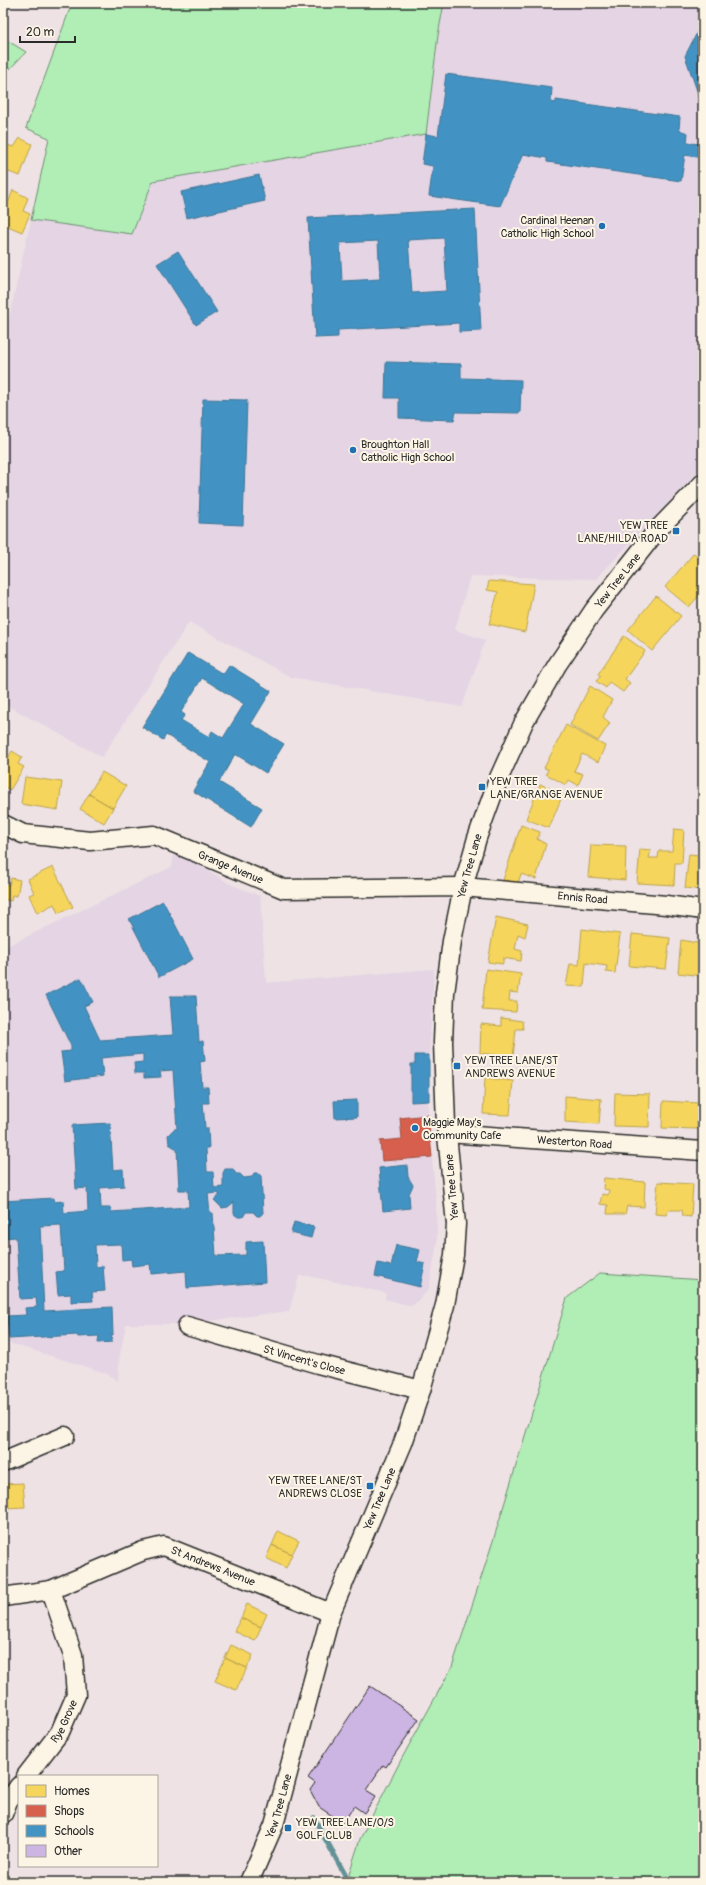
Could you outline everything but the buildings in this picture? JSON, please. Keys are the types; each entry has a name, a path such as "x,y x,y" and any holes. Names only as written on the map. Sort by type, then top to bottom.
{"street":[{"name":"Yew Tree Lane","path":"249,1882 274,1825 331,1613 403,1443 422,1390 445,1305 454,1255 456,1224 447,1133 443,1042 445,993 452,941 463,887 477,838 498,780 524,722 557,665 594,610 653,535 703,483"},
{"name":"Grange Avenue","path":"3,824 23,834 90,841 154,835 284,889 463,887"},
{"name":"Ennis Road","path":"463,887 666,905 703,910"},
{"name":"Westerton Road","path":"447,1133 703,1151"},
{"name":"St Vincent's Close","path":"187,1326 318,1364 422,1390"},
{"path":"3,1462 65,1436"},
{"name":"St Andrews Avenue","path":"3,1597 51,1590 143,1551 164,1546 331,1613"},
{"name":"Rye Grove","path":"27,1775 60,1732 76,1695 73,1655 51,1590"},
{"path":"3,1814 8,1801 18,1787"}],"shaded area":[{"name":"Broughton Hall Catholic High School","path":"444,3 703,3 703,466 596,579 470,576 455,630 485,640 462,707 291,677 189,622 102,757 3,703 3,331 8,323 31,220 132,234 153,181 426,134 438,35"},
{"path":"174,854 195,863 232,885 260,896 266,983 434,969 429,1055 428,1115 436,1201 437,1242 429,1289 412,1306 385,1299 386,1293 309,1276 299,1276 289,1311 184,1324 126,1324 119,1360 118,1381 106,1373 3,1341 3,948 172,867"}],"green space":[{"path":"72,3 444,3 438,35 426,134 153,181 132,234 31,220 49,138 26,128"},
{"path":"3,38 26,52 3,76"},
{"path":"600,1273 703,1280 703,1882 355,1882 349,1874 360,1839 452,1667 493,1541 567,1298"}],"waterway":[{"path":"314,1818 349,1882"}],"place":[{"name":"Cardinal Heenan Catholic High School","path":"602,226"},
{"name":"Broughton Hall Catholic High School","path":"353,450"},
{"name":"YEW TREE LANE/HILDA ROAD","path":"676,531"},
{"name":"YEW TREE LANE/GRANGE AVENUE","path":"482,787"},
{"name":"YEW TREE LANE/ST ANDREWS AVENUE","path":"457,1066"},
{"name":"Maggie May's Community Cafe","path":"415,1128"},
{"name":"YEW TREE LANE/ST ANDREWS CLOSE","path":"370,1486"},
{"name":"YEW TREE LANE/O/S GOLF CLUB","path":"288,1828"}]}
